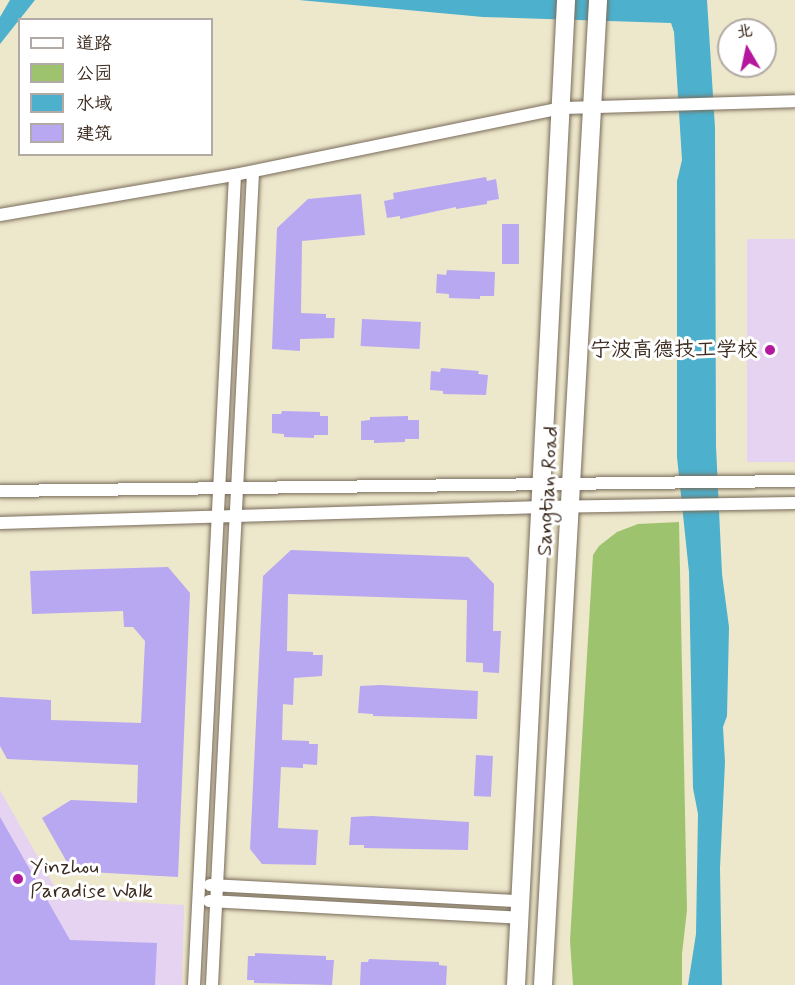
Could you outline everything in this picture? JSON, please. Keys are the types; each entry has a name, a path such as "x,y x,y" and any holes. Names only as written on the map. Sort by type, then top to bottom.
{"main road":[{"name":"Sangtian Road","path":"516,985 566,0"},
{"name":"Sangtian Road","path":"543,985 598,0"}],"street":[{"path":"0,215 235,176 561,108 591,105 795,101"},
{"path":"212,985 253,172"},
{"path":"194,985 235,176"},
{"path":"0,491 795,481"},
{"path":"0,524 570,506 795,503"},
{"path":"199,885 520,909"},
{"path":"198,900 520,909"}],"shaded area":[{"name":"宁波高德技工学校","path":"747,239 795,239 795,462 747,462"},
{"path":"0,790 61,898 184,905 182,985 0,985"}],"green space":[{"path":"679,522 687,910 682,954 682,985 573,985 570,941 593,555 599,546 617,532 638,524"}],"water":[{"path":"10,0 35,0 21,18 18,18 18,21 0,44 0,17"},
{"path":"299,0 707,0 715,128 716,446 722,574 729,627 727,716 723,727 725,762 720,868 722,985 688,985 696,934 698,814 693,788 689,572 677,457 677,181 682,160 674,32 671,23 483,17"}],"building":[{"path":"486,177 487,181 496,179 499,199 487,201 487,204 456,209 456,207 400,219 400,216 387,218 384,201 394,199 393,193"},
{"path":"361,194 365,235 302,241 301,313 326,314 326,318 335,318 334,338 300,339 300,351 272,349 277,228 308,199"},
{"path":"502,224 519,224 519,264 502,264"},
{"path":"447,270 495,272 494,296 480,296 480,299 449,298 449,294 436,293 437,274 446,275"},
{"path":"362,319 421,322 420,349 361,346"},
{"path":"441,368 479,371 478,374 488,375 486,395 443,394 443,391 430,390 431,371 440,372"},
{"path":"282,411 320,412 320,416 328,416 328,435 314,435 314,438 284,437 284,434 272,433 272,414 281,414"},
{"path":"408,416 408,420 419,420 419,439 374,443 374,440 361,440 361,421 370,420 370,417"},
{"path":"291,550 468,557 494,584 493,631 501,631 499,673 483,672 483,663 466,662 467,600 288,594 287,651 313,652 313,655 323,655 322,676 294,678 293,705 283,704 282,740 309,741 309,744 318,744 317,765 303,764 303,768 281,767 278,828 318,830 316,865 262,864 250,849 263,576"},
{"path":"168,567 190,593 178,877 72,871 42,818 71,800 137,803 138,765 7,759 0,746 0,697 51,700 51,720 141,723 145,641 133,627 124,627 123,611 32,614 30,571"},
{"path":"381,685 478,691 477,719 373,716 373,714 358,713 360,686"},
{"path":"476,755 493,756 491,797 474,796"},
{"path":"372,816 469,822 468,850 364,848 364,845 349,845 351,817"},
{"name":"Yinzhou Paradise Walk","path":"0,817 70,940 157,943 155,985 0,985"},
{"path":"255,953 326,956 326,960 334,960 332,985 254,983 254,980 247,980 248,956 255,956"},
{"path":"369,959 439,962 439,965 447,966 446,985 360,985 361,962 368,962"}],"place":[{"name":"宁波高德技工学校","path":"770,350"},
{"name":"Yinzhou Paradise Walk","path":"18,879"}]}
